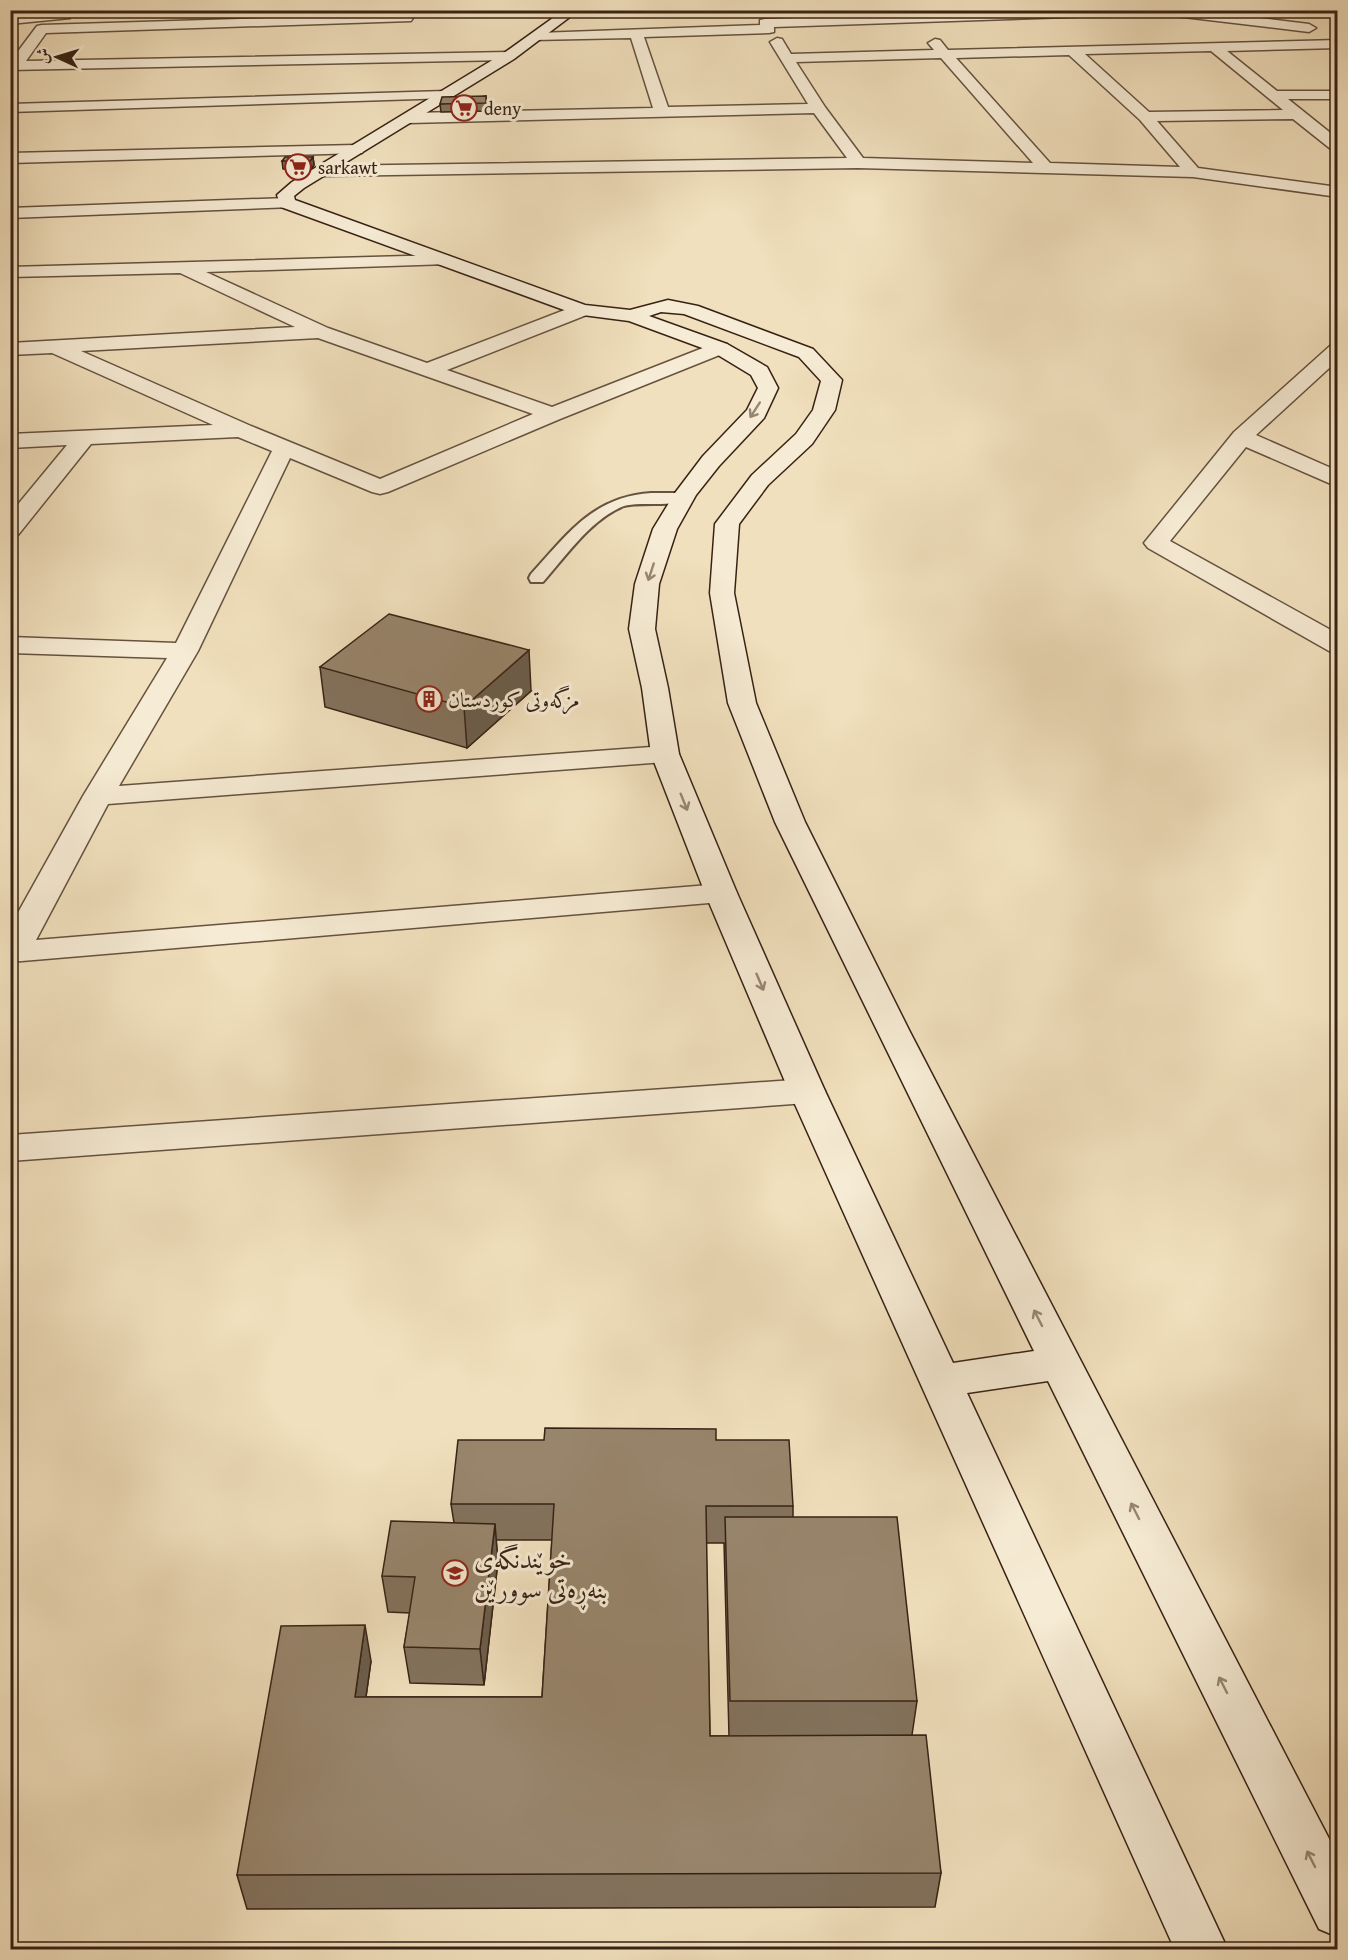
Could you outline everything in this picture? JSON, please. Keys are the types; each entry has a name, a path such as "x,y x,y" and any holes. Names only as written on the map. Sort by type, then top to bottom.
{"street":[{"path":"258,21 275,10"},
{"path":"387,32 419,10"},
{"path":"287,203 285,195 509,56 573,10"},
{"path":"1010,10 1025,15"},
{"path":"538,36 636,34 916,15 936,18 1156,11 1338,31"},
{"path":"13,66 42,23 78,14"},
{"path":"916,15 942,54 1045,167"},
{"path":"746,17 767,26 818,108 858,163"},
{"path":"10,20 42,23 406,18"},
{"path":"636,34 662,112"},
{"path":"787,58 1338,44"},
{"path":"350,59 369,45"},
{"path":"1214,47 1338,147"},
{"path":"1073,51 1145,117 1193,172"},
{"path":"13,66 184,67 350,59 509,56"},
{"path":"10,108 108,105 173,98 445,95"},
{"path":"1275,95 1338,95"},
{"path":"81,156 108,105"},
{"path":"409,118 818,108"},
{"path":"1145,117 1296,114"},
{"path":"10,158 356,150"},
{"path":"324,171 858,163 1193,172 1338,192"},
{"path":"10,213 287,203 582,310 632,316 720,348 760,372 768,388 756,413 711,460 713,501 727,524 722,592 742,703 790,822 892,1032 1338,1911"},
{"path":"10,272 443,260"},
{"path":"179,267 321,332 552,414"},
{"path":"632,316 655,306 672,304 691,310 806,353 832,380 824,410 804,439 760,480 713,501 665,529 647,584 642,629 656,688 665,754 721,893 807,1091 1202,1950"},
{"path":"430,369 582,310"},
{"path":"10,349 321,332"},
{"path":"57,347 243,431 380,487 552,414 720,348"},
{"path":"1338,349 1242,437 1156,543 1338,645"},
{"path":"10,441 243,431"},
{"path":"10,530 85,437"},
{"path":"1242,437 1338,480"},
{"path":"12,952 98,796 185,651 284,448"},
{"path":"10,645 185,651"},
{"path":"98,796 665,754"},
{"path":"12,952 721,893"},
{"path":"10,1148 807,1091"},
{"path":"940,1381 1061,1364"}],"lane":[{"path":"537,578 600,513 618,503 643,498 713,501"}],"building":[{"path":"486,96 486,103 440,104 442,97"},
{"path":"285,157 313,157 310,161 282,161"},
{"path":"389,614 529,650 464,707 320,667"},
{"path":"545,1428 716,1429 716,1440 789,1440 793,1506 706,1506 710,1736 926,1735 941,1873 237,1875 281,1626 365,1625 355,1697 542,1697 554,1504 451,1504 458,1440 544,1440"},
{"path":"725,1517 897,1517 917,1701 730,1701"},
{"path":"391,1521 495,1524 480,1649 404,1647 415,1577 382,1576"}],"place":[{"name":"deny","path":"464,108"},
{"name":"sarkawt","path":"298,167"},
{"name":"مزگەوتی کوردستان","path":"429,699"},
{"name":"خوێندنگەی بنەڕەتی سوورێن","path":"455,1573"}]}
